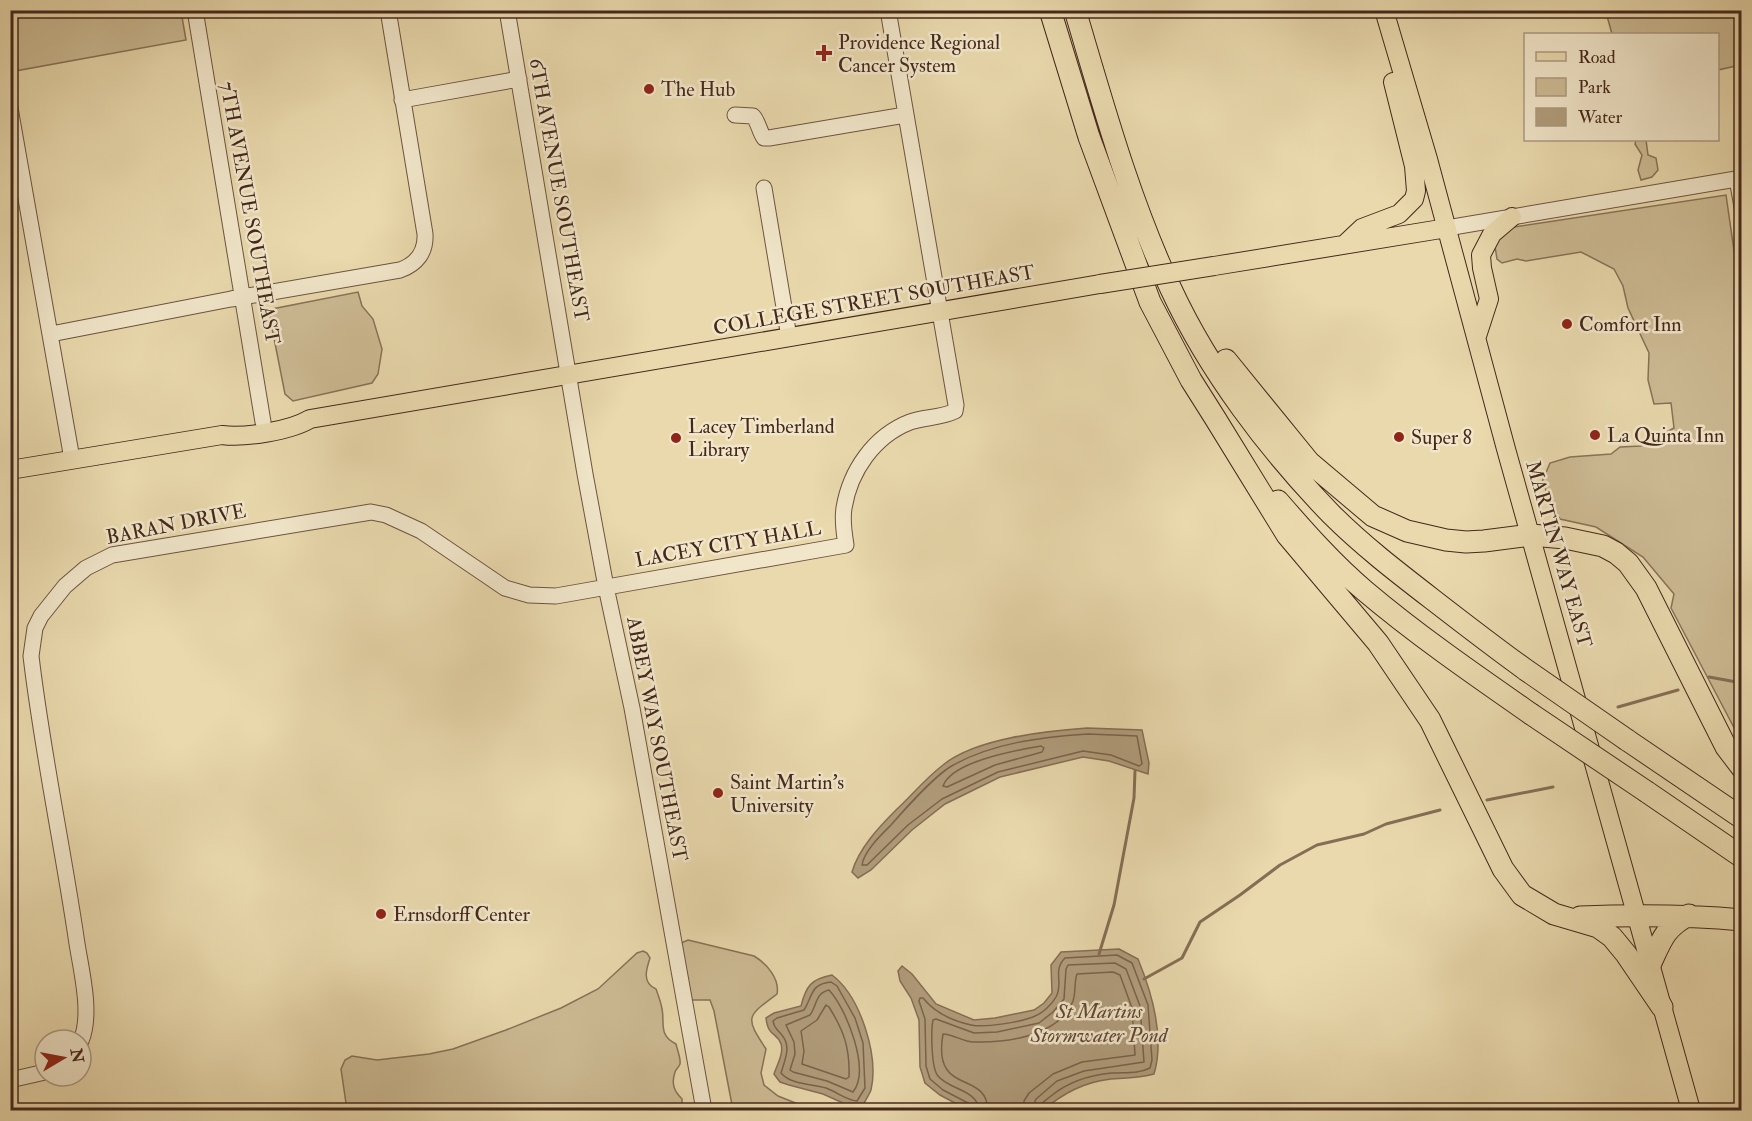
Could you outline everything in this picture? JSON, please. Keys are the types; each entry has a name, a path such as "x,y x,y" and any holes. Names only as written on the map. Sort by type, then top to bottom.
{"highway":[{"path":"1050,10 1089,137 1150,302 1191,380 1287,535 1378,643 1430,720 1503,868 1522,895 1554,915 1598,927 1612,937 1662,1007"},
{"path":"1075,10 1111,131 1140,215 1171,290 1218,372 1252,422 1288,466 1332,514 1384,562 1526,670 1742,818"},
{"path":"1171,290 1260,404 1309,462 1373,516 1407,531 1456,541 1484,542 1531,535 1565,538 1603,546 1616,553 1633,568 1650,596 1726,747 1742,768"},
{"path":"1237,453 1304,530 1364,590 1465,668 1742,857"},
{"path":"1568,918 1689,915 1742,920"},
{"path":"1650,964 1668,929 1689,915"}],"main road":[{"name":"MARTIN WAY EAST","path":"1384,10 1447,228 1690,1110"},
{"path":"1345,244 1362,228 1399,214 1412,203 1416,191 1414,166 1390,70 1390,32"},
{"path":"1477,336 1489,299 1481,255 1491,234 1512,217"},
{"name":"COLLEGE STREET SOUTHEAST","path":"10,470 222,435 235,437 299,425 310,419 1100,284 1447,228"},
{"name":"COLLEGE STREET SOUTHEAST","path":"222,435 234,427 298,416 310,419"}],"street":[{"name":"7TH AVENUE SOUTHEAST","path":"195,10 263,422"},
{"path":"51,334 400,270 410,266 418,259 425,243 425,234 388,10"},
{"name":"6TH AVENUE SOUTHEAST","path":"507,10 569,376"},
{"path":"888,10 940,311"},
{"path":"402,100 519,79"},
{"path":"10,108 72,459"},
{"path":"735,115 753,116 764,138 769,138 905,115"},
{"path":"1447,228 1739,178 1742,207"},
{"path":"764,188 789,337"},
{"name":"LACEY CITY HALL","path":"606,587 846,545 844,510 849,487 865,456 897,428 912,421 955,411 956,405 940,311"},
{"name":"ABBEY WAY SOUTHEAST","path":"569,376 606,587 632,708 704,1110"},
{"name":"BARAN DRIVE","path":"85,1028 86,1010 70,898 31,656 35,628 41,616 76,574 112,555 371,512 386,515 422,531 505,588 529,595 556,596 606,587"},
{"path":"10,1080 33,1075"}],"green space":[{"path":"11,10 181,11 186,40 15,71 14,57 11,57"},
{"path":"1615,11 1741,11 1741,99 1736,66 1719,70 1719,33 1612,33 1607,16"},
{"path":"1636,141 1646,141 1648,155 1656,158 1658,170 1652,177 1641,180 1638,170 1642,155 1635,144"},
{"path":"1726,195 1742,306 1741,741 1671,608 1674,594 1643,557 1596,527 1560,519 1542,482 1550,463 1570,457 1611,454 1620,447 1641,446 1674,428 1671,403 1654,404 1648,380 1649,353 1628,308 1623,286 1614,269 1581,252 1526,261 1517,259 1502,263 1497,259 1494,240 1507,228"},
{"path":"358,292 362,306 373,319 382,349 378,374 372,383 293,401 285,394 270,318 272,309"},
{"path":"688,940 754,956 772,972 777,983 777,994 759,1008 752,1018 754,1030 766,1049 761,1073 764,1085 778,1096 813,1110 733,1110 710,1000 688,1000 679,944"},
{"path":"643,951 650,958 646,972 647,980 656,989 662,1009 664,1033 676,1044 679,1056 680,1064 675,1072 673,1084 682,1099 682,1110 347,1110 341,1069 345,1060 352,1056 377,1060 429,1054 453,1049 506,1030 561,1008 598,989 637,953"}],"water":[{"path":"1087,728 1142,730 1149,763 1148,774 1109,761 1083,757 1000,777 945,804 912,830 871,870 858,878 852,872 870,838 883,823 931,775 957,756 992,742 1052,731"},
{"name":"St Martins Stormwater Pond","path":"1119,949 1138,959 1148,986 1157,1030 1157,1060 1154,1074 1092,1083 1059,1098 1043,1110 968,1110 940,1095 925,1083 920,1067 919,1020 911,998 900,981 898,971 902,966 912,974 936,1004 974,1020 1034,1010 1044,1003 1052,993 1051,965 1061,952"},
{"path":"832,975 851,997 859,1011 870,1044 873,1076 871,1090 862,1107 854,1108 823,1094 780,1082 774,1074 782,1048 779,1040 769,1028 766,1018 774,1013 801,1006 810,984"}],"waterway":[{"path":"1709,677 1742,683"},
{"path":"1618,707 1678,690"},
{"path":"1099,954 1114,905 1134,798 1135,771"},
{"path":"1487,800 1553,787"},
{"path":"1144,979 1182,958 1200,922 1280,865 1317,845 1364,834 1386,824 1440,810"}],"place":[{"name":"Providence Regional Cancer System","path":"824,53"},
{"name":"The Hub","path":"649,89"},
{"name":"Comfort Inn","path":"1567,324"},
{"name":"La Quinta Inn","path":"1595,435"},
{"name":"Super 8","path":"1399,437"},
{"name":"Lacey Timberland Library","path":"676,438"},
{"name":"Saint Martin's University","path":"718,793"},
{"name":"Ernsdorff Center","path":"381,914"}]}
